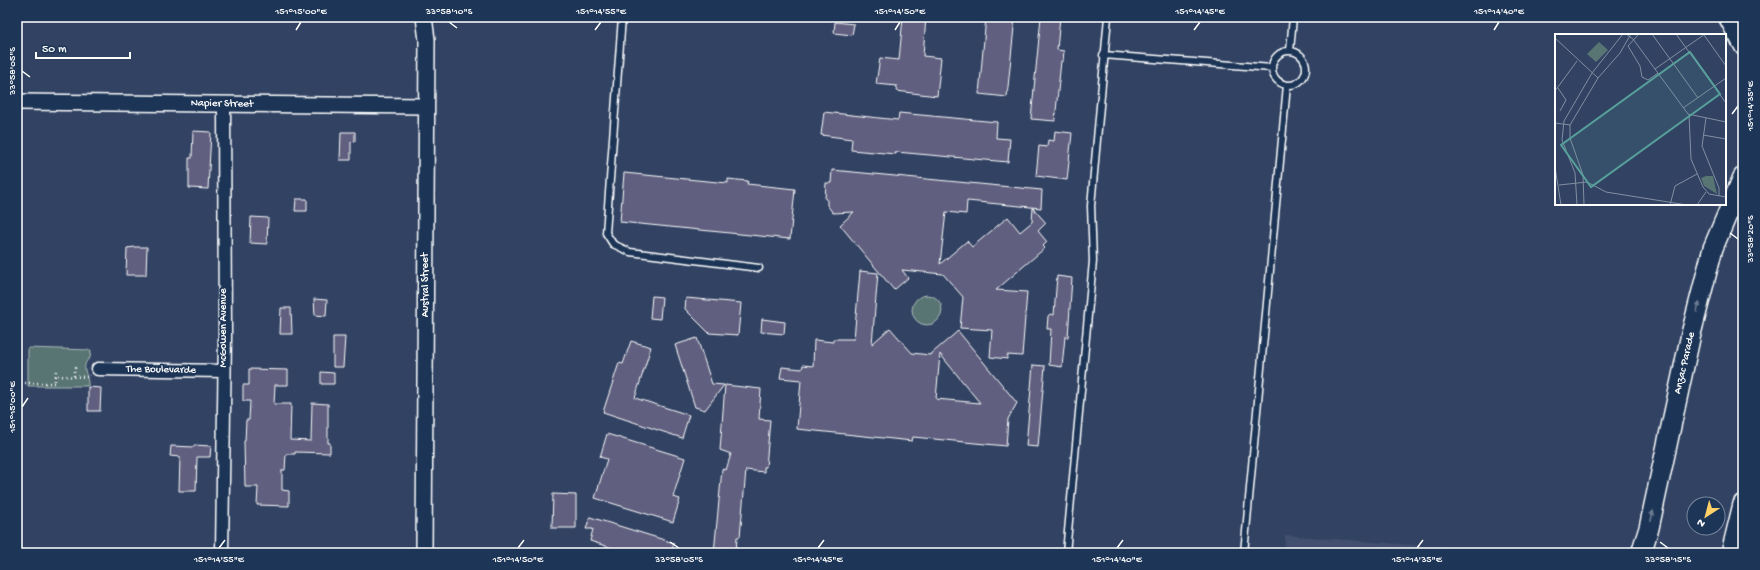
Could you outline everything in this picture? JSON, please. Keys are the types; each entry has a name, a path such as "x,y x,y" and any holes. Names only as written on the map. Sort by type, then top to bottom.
{"main road":[{"name":"Anzac Parade","path":"1641,553 1649,528 1691,334 1713,248 1743,177"},
{"path":"1731,553 1743,504"}],"street":[{"name":"Austral Street","path":"424,17 427,40 424,553"},
{"path":"1726,17 1743,48"},
{"name":"Napier Street","path":"17,102 426,106"},
{"name":"McGowen Avenue","path":"222,553 224,104"},
{"name":"The Boulevarde","path":"98,369 224,371"}],"lane":[{"path":"622,17 606,233 613,244 630,252 759,268"},
{"path":"1066,553 1093,261 1091,206 1103,55 1108,17"},
{"path":"1290,51 1293,17"},
{"path":"1290,51 1297,53 1302,57 1306,70 1300,82 1294,85 1287,85 1279,82 1274,76 1272,68 1275,58 1284,52 1290,51"},
{"path":"1103,55 1272,68"},
{"path":"1244,553 1287,85"}],"path":[{"path":"74,376 74,370 77,365"},
{"path":"55,376 88,377 98,369"},
{"path":"25,383 55,383 56,371"}],"shaded area":[{"path":"1285,535 1450,548 1454,553 1284,553"}],"green space":[{"path":"927,295 938,299 942,310 938,321 927,325 916,321 912,310 916,299"},
{"path":"28,348 91,350 90,358 85,364 88,386 28,386"}],"building":[{"path":"903,17 926,17 923,56 941,58 937,96 896,91 897,86 876,84 880,58 899,60"},
{"path":"986,17 1015,17 1007,97 979,94"},
{"path":"1041,17 1060,17 1057,50 1064,51 1063,61 1061,61 1055,121 1031,119"},
{"path":"835,22 854,24 852,35 834,33"},
{"path":"824,112 898,120 899,113 997,122 996,138 1010,139 1008,162 896,152 896,154 851,150 852,139 821,135"},
{"path":"193,131 211,132 208,189 189,188 189,158 192,158"},
{"path":"1055,131 1072,133 1067,180 1036,176 1039,146 1047,147 1048,140 1054,141"},
{"path":"341,132 355,132 355,141 351,142 351,160 340,160"},
{"path":"832,170 1042,190 1041,208 967,201 966,214 946,212 940,264 967,241 972,247 1008,217 1020,232 1032,222 1033,208 1046,223 1038,231 1047,242 1043,246 1045,248 996,290 1027,292 1022,356 1007,355 1007,359 990,357 992,330 960,328 963,297 943,274 902,270 908,278 894,290 840,225 854,212 833,213 827,205 827,199 825,199 826,183 831,183"},
{"path":"624,173 728,183 728,179 748,181 747,184 795,189 790,239 620,222"},
{"path":"296,199 307,199 307,211 295,211"},
{"path":"251,217 268,218 267,244 250,243"},
{"path":"147,247 146,275 126,275 127,248"},
{"path":"860,271 878,273 872,344 890,328 912,353 930,355 958,331 1017,403 1008,419 1006,446 913,437 912,441 797,429 801,380 780,378 782,367 802,369 803,365 813,366 814,340 833,342 833,339 854,339","holes":["940,354 980,403 936,399"]},
{"path":"1057,276 1072,278 1068,337 1065,337 1062,367 1049,365 1051,329 1047,329 1048,316 1050,314 1054,315"},
{"path":"652,296 662,297 660,319 650,318"},
{"path":"686,298 741,303 738,335 709,333 685,309"},
{"path":"314,299 327,300 326,316 315,315"},
{"path":"281,308 291,308 292,334 280,334"},
{"path":"762,319 785,322 784,334 761,332"},
{"path":"333,337 345,337 343,367 333,367"},
{"path":"697,338 712,384 724,385 705,410 695,407 675,345"},
{"path":"631,341 651,347 635,398 689,415 682,438 603,412 619,363 623,364"},
{"path":"1033,365 1045,366 1038,447 1026,446"},
{"path":"249,369 288,370 288,385 275,385 274,404 291,404 290,440 311,441 312,403 328,404 328,443 330,443 330,453 295,452 295,454 286,454 285,470 282,470 282,490 289,491 289,506 257,505 258,487 245,487 244,441 246,420 249,420 250,401 243,401 243,385 249,385"},
{"path":"321,372 334,373 334,384 321,384"},
{"path":"725,385 761,389 759,419 770,420 766,467 764,467 764,472 746,470 740,537 737,537 736,553 714,553 722,469 726,470 731,454 720,450"},
{"path":"88,387 101,388 100,411 88,411"},
{"path":"607,434 685,458 673,497 680,499 673,522 595,498 607,459 600,457"},
{"path":"194,445 211,446 210,457 197,457 196,491 179,491 180,457 170,456 171,446 194,447"},
{"path":"553,494 576,495 576,528 552,528"},
{"path":"590,517 674,543 671,553 628,553 590,541 593,529 586,529"}]}
